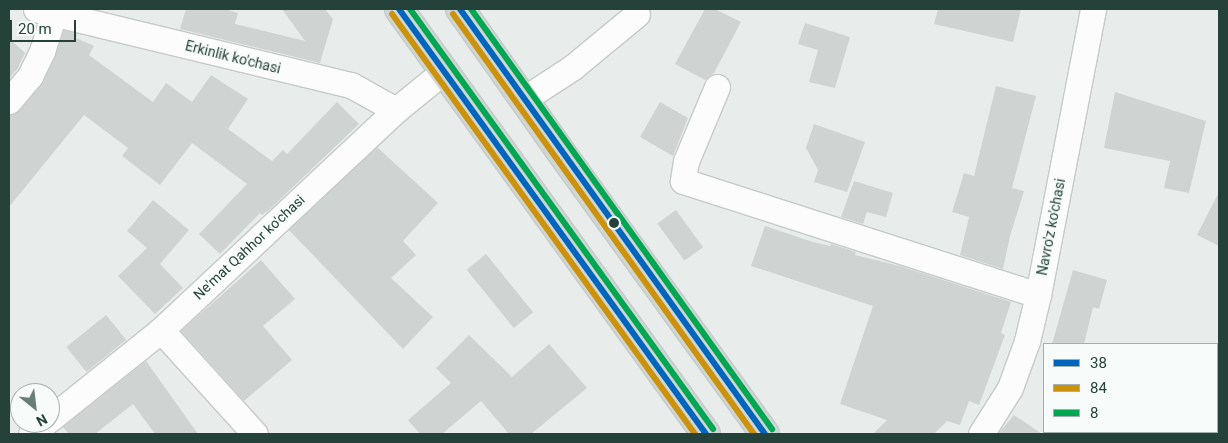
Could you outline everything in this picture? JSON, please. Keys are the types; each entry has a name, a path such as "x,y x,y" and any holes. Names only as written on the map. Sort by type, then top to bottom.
{"main road":[{"path":"399,9 706,434"},
{"path":"463,10 524,99 766,434"}],"street":[{"name":"Navro'z ko'chasi","path":"981,434 1010,388 1027,341 1038,295 1093,9"},
{"path":"9,100 30,76 42,51 45,11"},
{"name":"Erkinlik ko'chasi","path":"45,11 351,85 396,110"},
{"path":"524,99 573,67 637,14"},
{"name":"Ne'mat Qahhor ko'chasi","path":"60,411 161,330 396,110 444,71"},
{"path":"717,86 686,161 684,181 1038,295"},
{"path":"161,330 255,434"}],"building":[{"path":"186,9 225,9 238,13 235,24 305,41 282,9 325,9 333,19 320,63 180,29"},
{"path":"705,9 715,9 741,22 714,73 705,80 675,64"},
{"path":"938,9 1021,9 1013,42 934,24"},
{"path":"805,23 850,37 835,88 809,82 818,50 798,44"},
{"path":"64,30 77,34 76,38 94,46 89,55 153,102 166,83 192,102 211,75 248,99 228,129 272,161 283,150 287,154 337,102 359,124 270,209 262,215 260,213 220,254 199,234 247,184 192,143 160,185 122,156 128,148 84,115 9,207 9,115 20,110 41,85 55,57"},
{"path":"9,38 25,53 18,68 9,79"},
{"path":"996,86 1036,96 1012,188 1024,191 1010,236 1003,269 960,255 969,217 952,212 964,173 974,176"},
{"path":"1115,92 1206,121 1189,193 1164,188 1170,161 1104,148"},
{"path":"660,102 688,118 673,156 640,137"},
{"path":"814,124 865,142 847,192 814,182 818,170 806,148"},
{"path":"377,147 438,203 403,241 416,255 391,278 433,317 403,349 289,230"},
{"path":"854,181 893,193 886,217 867,212 863,224 841,217"},
{"path":"1219,192 1219,246 1197,235"},
{"path":"153,200 189,230 160,264 183,288 155,314 118,276 147,248 127,231"},
{"path":"676,210 703,247 684,261 657,224"},
{"path":"765,226 813,242 830,246 831,244 856,252 855,255 900,266 1011,302 1001,333 1005,335 979,405 969,401 960,425 947,421 934,434 873,434 887,420 840,404 873,306 751,266"},
{"path":"486,254 533,312 514,328 467,270"},
{"path":"261,260 295,299 263,326 292,360 244,401 181,331"},
{"path":"1073,270 1107,280 1099,309 1093,307 1084,343 1052,343"},
{"path":"106,315 126,340 87,372 66,347"},
{"path":"469,335 512,377 549,344 587,388 531,434 509,434 481,401 442,434 420,434 408,420 451,383 436,368"},
{"path":"146,361 198,434 155,434 133,404 95,434 69,434 63,427"},
{"path":"1014,415 1042,434 998,434"}],"transit line":[{"name":"38","path":"399,9 706,434"},
{"name":"8","path":"410,9 713,429"},
{"name":"38","path":"460,9 765,434"},
{"name":"8","path":"471,9 772,429"},
{"name":"84","path":"392,14 695,434"},
{"name":"84","path":"453,14 754,434"}]}
